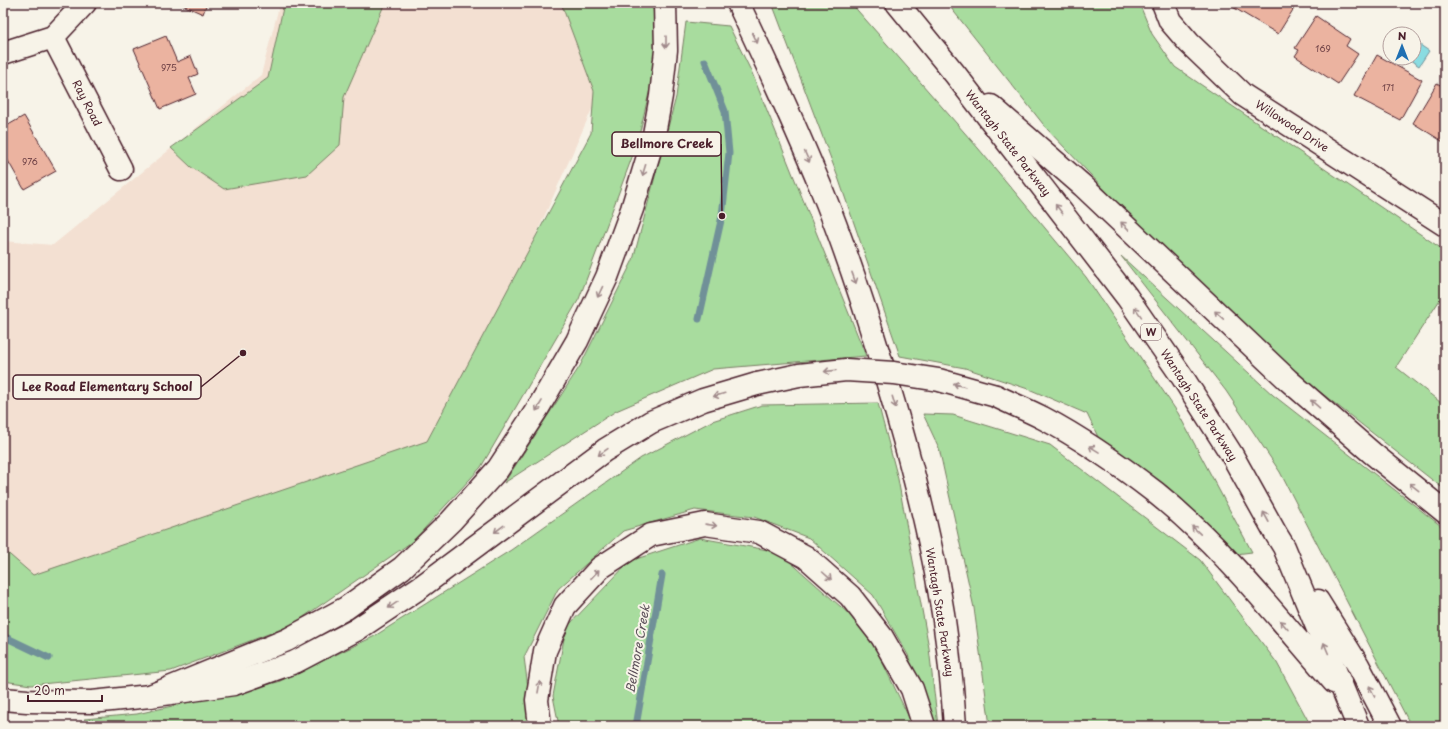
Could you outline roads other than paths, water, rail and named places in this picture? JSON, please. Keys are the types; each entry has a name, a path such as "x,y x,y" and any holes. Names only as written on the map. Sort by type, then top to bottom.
{"main road":[{"path":"3,53 53,37 85,3"},
{"path":"150,696 287,640 346,608 402,568 450,521 498,469 538,408 577,341 607,277 632,209 653,140 661,96 666,50 665,3"},
{"name":"Wantagh State Parkway","path":"738,3 821,188 862,297 895,406 919,494 937,579 948,658 955,726"},
{"name":"Wantagh State Parkway","path":"897,3 955,74 1128,297 1183,378 1228,449 1284,547 1358,726"},
{"name":"Willowood Drive","path":"1163,3 1170,21 1189,43 1243,95 1445,225"},
{"name":"Ray Road","path":"53,37 122,169"},
{"path":"955,74 1083,186 1288,380 1372,453 1445,512"},
{"path":"3,699 92,702 150,696 234,684 295,662 356,630 422,586 605,450 651,422 703,400 757,384 799,375 846,370 894,373 939,380 996,396 1043,418 1099,452 1156,494 1196,529 1230,564 1347,697"},
{"path":"540,726 537,700 545,651 565,606 600,568 651,536 705,524 759,532 806,557 850,596 882,636 912,688 924,726"},
{"path":"1284,547 1358,665 1390,726"}],"water":[{"path":"1422,46 1429,51 1422,62"}],"waterway":[{"name":"Bellmore Creek","path":"699,319 722,216 729,153 725,111 705,61"},
{"name":"Bellmore Creek","path":"636,726 662,575"},
{"path":"3,636 49,658"}],"place":[{"name":"Bellmore Creek","path":"722,216"},
{"name":"Lee Road Elementary School","path":"243,353"}]}
